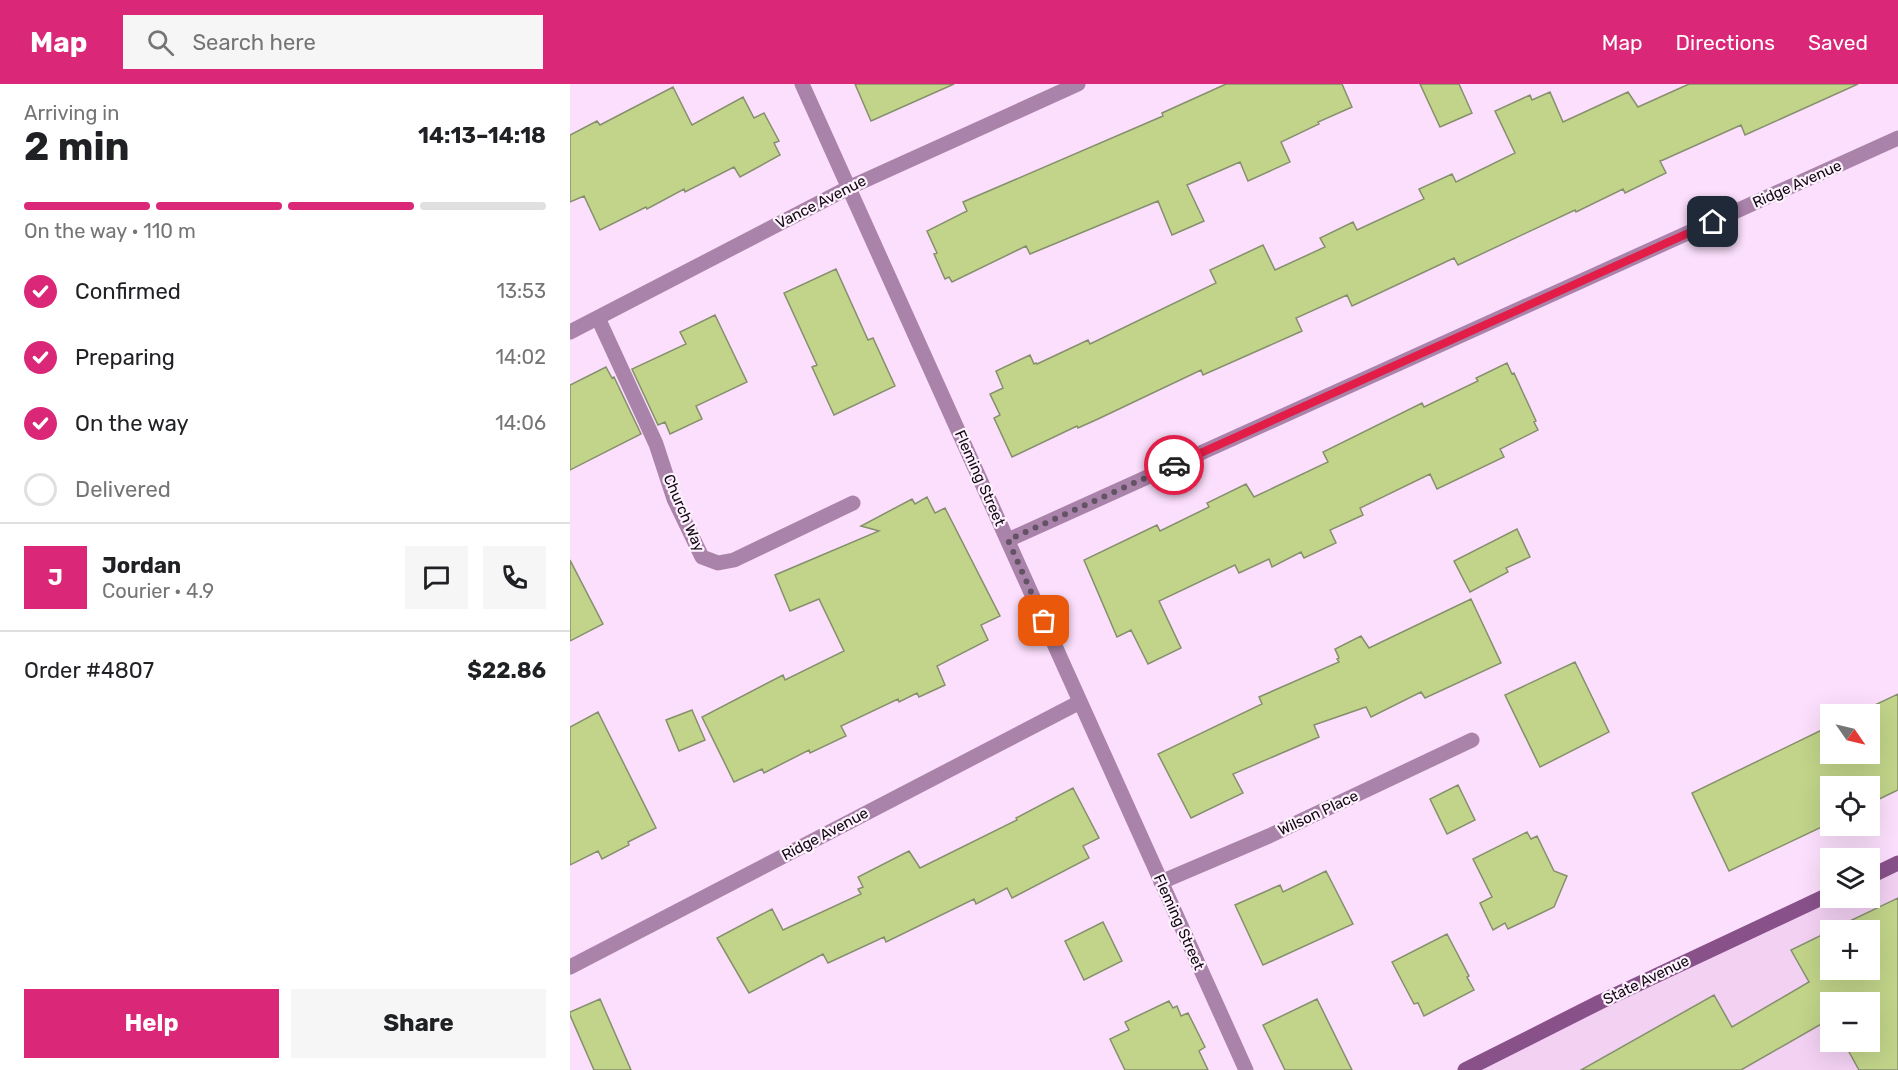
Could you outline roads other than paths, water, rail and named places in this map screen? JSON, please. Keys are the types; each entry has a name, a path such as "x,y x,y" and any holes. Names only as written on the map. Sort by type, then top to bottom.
{"street":[{"name":"Fleming Street","path":"802,84 1246,1070"},
{"name":"Vance Avenue","path":"570,332 848,188 1078,84"},
{"name":"Ridge Avenue","path":"1008,540 1898,138"},
{"name":"Church Way","path":"598,318 656,444 674,499 702,557 718,563 734,560 853,503"},
{"name":"Ridge Avenue","path":"570,967 1080,702"},
{"name":"Wilson Place","path":"1161,882 1269,836 1472,740"},
{"path":"1880,872 1898,863"},
{"name":"State Avenue","path":"1465,1070 1611,997 1820,899"}]}
